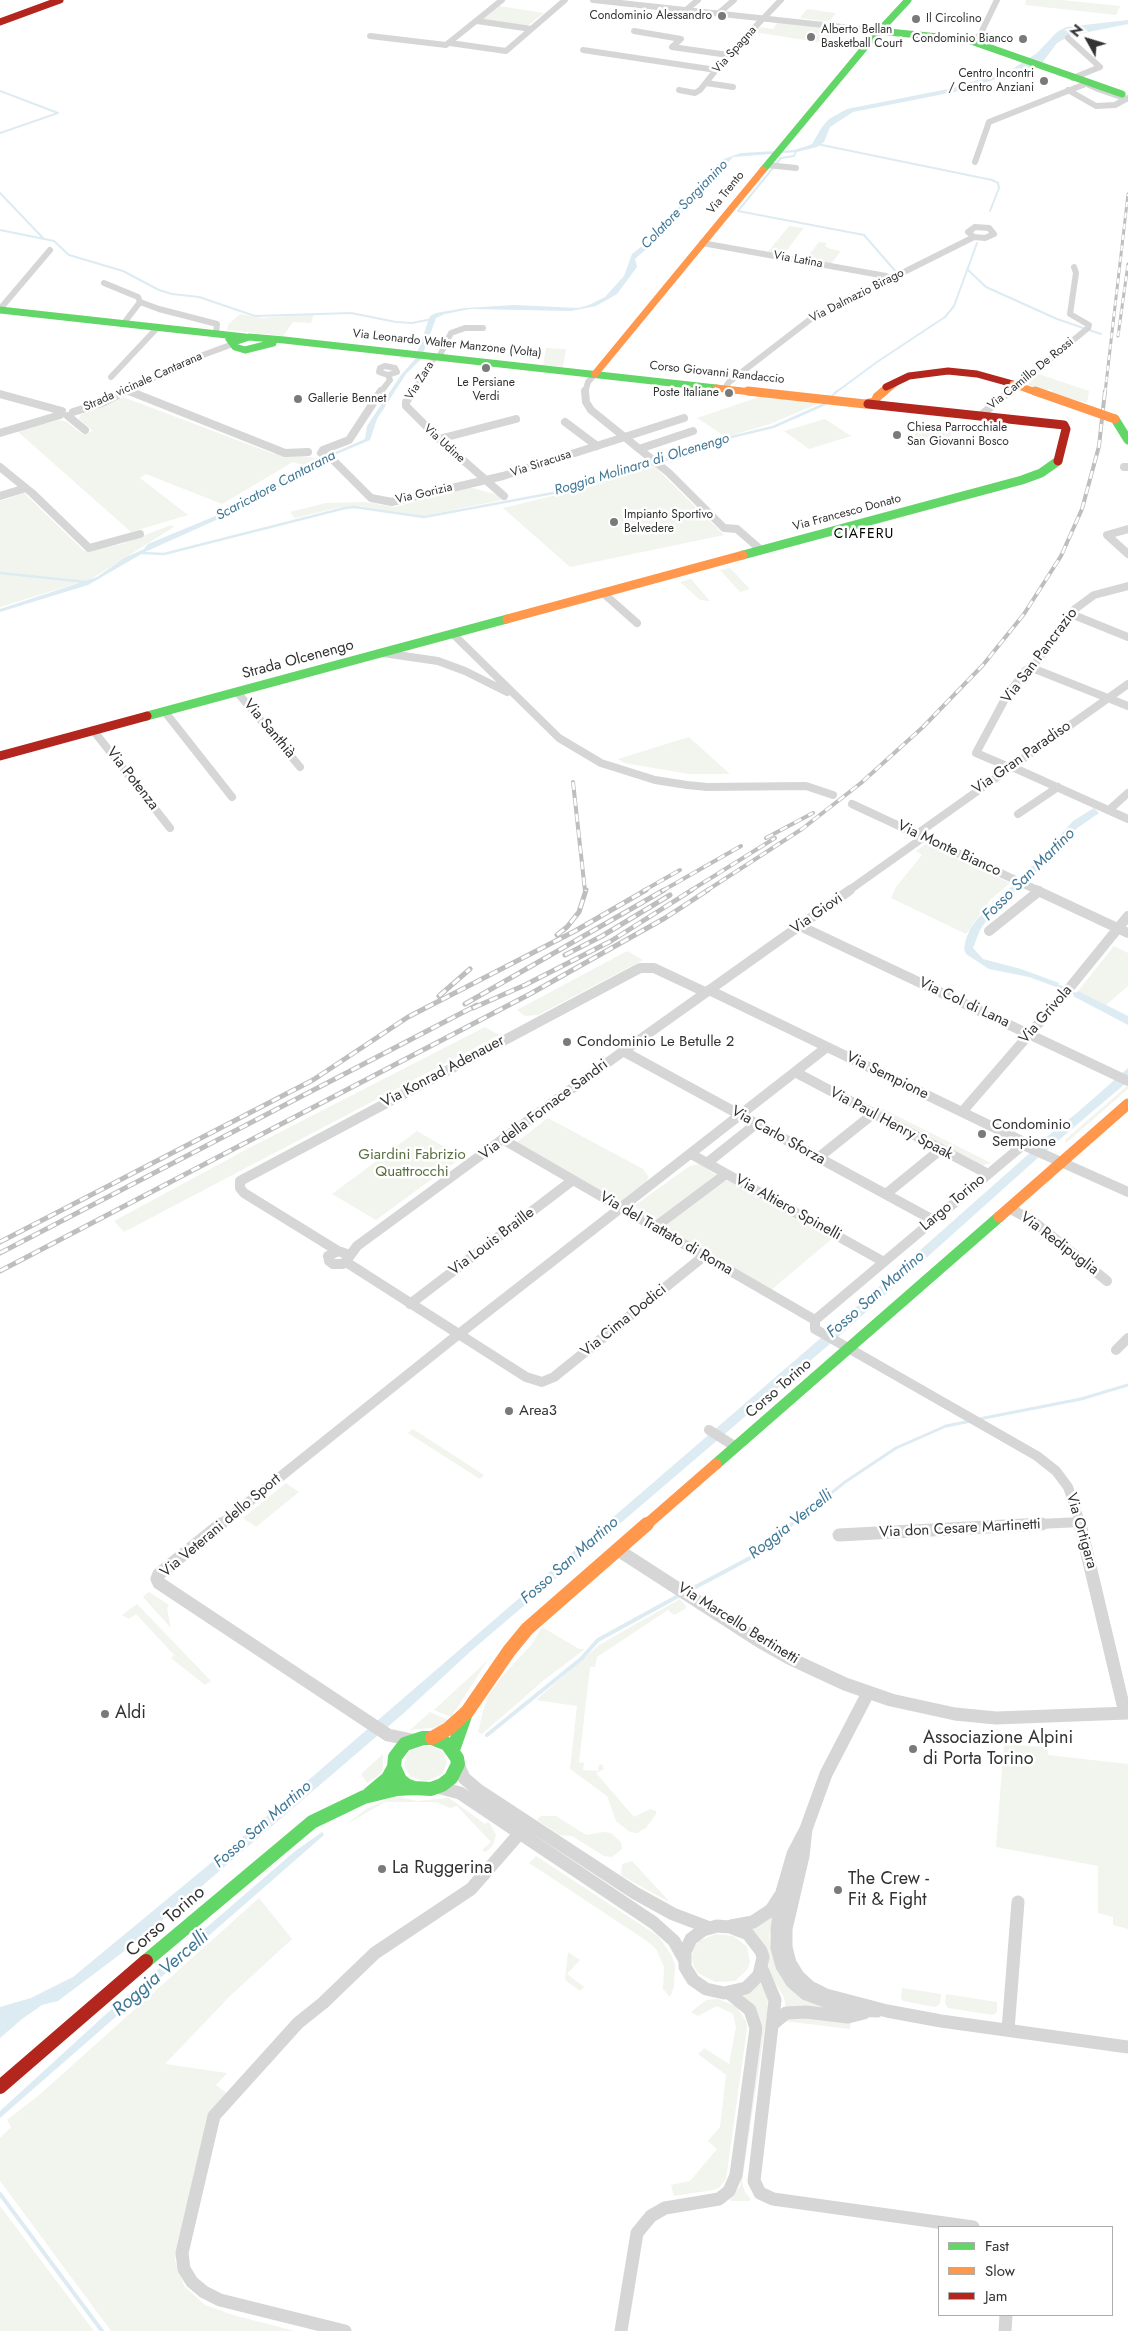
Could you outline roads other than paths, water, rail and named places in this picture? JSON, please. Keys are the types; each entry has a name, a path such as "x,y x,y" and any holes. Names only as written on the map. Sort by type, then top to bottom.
{"street":[{"path":"0,22 60,0"},
{"path":"370,36 446,45 502,0"},
{"path":"450,42 506,51 565,0"},
{"path":"593,0 764,17 879,31 952,37 972,41 1126,97"},
{"path":"686,10 698,0"},
{"path":"719,13 734,0"},
{"name":"Via Spagna","path":"679,90 696,92 706,83 728,55 781,0"},
{"name":"Via Trento","path":"595,374 702,243 775,161 879,31 908,0"},
{"path":"972,41 980,35 997,0"},
{"path":"477,21 531,29"},
{"path":"634,31 681,38 672,47 728,55"},
{"path":"1068,38 1100,67 1073,78"},
{"path":"583,50 716,70"},
{"name":"Via Spagna","path":"706,83 733,88"},
{"path":"975,162 989,122 1089,83"},
{"path":"1068,90 1099,106 1115,105 1126,97"},
{"path":"775,161 796,168"},
{"name":"Via Dalmazio Birago","path":"725,388 729,382 812,318 974,237"},
{"name":"Via Latina","path":"702,243 886,276 893,279"},
{"path":"0,310 50,250"},
{"name":"Via Camillo De Rossi","path":"980,416 1086,330 1089,325 1072,317 1070,314 1076,273 1074,267"},
{"path":"104,283 138,297 140,302 166,312 217,324 214,333"},
{"path":"124,323 140,302"},
{"path":"0,310 214,333 245,337 260,342"},
{"path":"112,377 158,327"},
{"name":"Via Zara","path":"406,406 406,402 428,356 451,333 465,328 484,328"},
{"path":"214,333 234,343 237,348 245,350 260,342"},
{"path":"234,343 245,337"},
{"name":"Via Leonardo Walter Manzone (Volta)","path":"260,342 297,342 595,374"},
{"name":"Strada vicinale Cantarana","path":"0,433 66,414 128,391 192,359 234,343"},
{"name":"Strada vicinale Cantarana","path":"213,352 245,350"},
{"path":"868,400 895,383 921,374 948,371 977,374 1013,384 1128,423"},
{"path":"595,374 588,382 585,393 586,402 599,418 669,473 724,528 737,530 761,550"},
{"name":"Corso Giovanni Randaccio","path":"595,374 829,399 868,400 894,407 1064,425"},
{"path":"128,391 285,453 308,452 309,449 315,447 325,455 348,440 388,384 390,380 388,375"},
{"path":"0,394 66,414 85,430"},
{"name":"Via Udine","path":"406,406 439,439 504,496"},
{"name":"Via Siracusa","path":"485,480 684,418"},
{"path":"439,439 516,419"},
{"path":"1115,419 1128,440"},
{"name":"Via Siracusa","path":"565,422 597,446"},
{"name":"Via Francesco Donato","path":"603,593 1037,475 1058,461 1066,429 1064,425"},
{"path":"639,449 693,432"},
{"name":"Via Gorizia","path":"325,455 368,495 385,502 397,501 485,480"},
{"path":"0,467 26,488 88,548 140,534"},
{"path":"0,496 26,488"},
{"path":"1128,529 1107,535 1108,538 1128,554"},
{"name":"Via San Pancrazio","path":"1009,767 976,753 1006,698 1026,670 1032,668 1071,614 1083,602 1094,595 1128,586"},
{"path":"603,593 637,623"},
{"name":"Strada Olcenengo","path":"0,756 603,593"},
{"path":"1071,614 1128,637"},
{"path":"453,634 559,738 594,760 622,771 655,780 707,787 806,786 833,795"},
{"path":"383,653 438,662 465,671 520,700"},
{"path":"1032,668 1128,706"},
{"name":"Via Gran Paradiso","path":"920,835 1009,767 1128,684"},
{"name":"Via Santhià","path":"237,692 300,767"},
{"path":"165,712 232,797"},
{"name":"Via Potenza","path":"93,730 170,828"},
{"path":"1009,767 1128,819"},
{"path":"1018,814 1058,787"},
{"path":"1108,810 1128,793"},
{"name":"Via Monte Bianco","path":"852,804 1128,933"},
{"name":"Via Giovi","path":"707,991 800,926 920,835"},
{"path":"989,931 1038,891"},
{"name":"Via Grivola","path":"962,1112 1068,990 1128,916"},
{"name":"Via Col di Lana","path":"800,926 1128,1081"},
{"name":"Via Konrad Adenauer","path":"322,1243 244,1193 240,1188 240,1181 248,1175 625,975 640,968 654,968"},
{"name":"Via Sempione","path":"654,968 827,1047 1020,1140 1027,1146 1128,1192"},
{"name":"Via della Fornace Sandri","path":"322,1243 328,1258 332,1252 343,1255 357,1246 707,991"},
{"path":"322,1243 343,1255 410,1304 458,1335 827,1047"},
{"name":"Via Carlo Sforza","path":"623,1051 934,1220"},
{"name":"Via Paul Henry Spaak","path":"794,1072 988,1174"},
{"name":"Corso Torino","path":"364,1798 388,1778 399,1750 413,1740 432,1738 448,1729 466,1712 527,1629 736,1447 844,1346 1063,1162 1128,1104"},
{"path":"818,1158 873,1114"},
{"path":"707,1163 756,1124"},
{"name":"Via del Trattato di Roma","path":"504,1140 815,1320"},
{"name":"Largo Torino","path":"815,1320 988,1174 1027,1146"},
{"path":"886,1194 940,1150"},
{"name":"Via Altiero Spinelli","path":"691,1154 884,1262"},
{"path":"655,1228 726,1174"},
{"name":"Via Louis Braille","path":"410,1304 574,1180"},
{"name":"Via Redipuglia","path":"1009,1208 1033,1221 1107,1281"},
{"name":"Via Cima Dodici","path":"458,1335 526,1377 542,1382 554,1377 704,1256"},
{"name":"Via Ortigara","path":"815,1320 815,1329 1037,1456 1056,1471 1068,1486 1080,1522 1127,1713"},
{"name":"Via Veterani dello Sport","path":"413,1740 389,1736 160,1583 157,1579 170,1566 458,1335"},
{"path":"1116,1350 1128,1338"},
{"path":"708,1430 736,1447"},
{"name":"Via don Cesare Martinetti","path":"839,1535 1080,1522"},
{"name":"Via Marcello Bertinetti","path":"618,1550 788,1658 868,1693 913,1706 954,1714 996,1718 1127,1713"},
{"path":"866,2012 806,1994 792,1982 782,1966 777,1948 777,1928 782,1892 792,1854 806,1829 826,1774 868,1693"},
{"name":"Corso Torino","path":"453,1750 466,1712"},
{"path":"389,1736 400,1780 414,1788"},
{"path":"432,1738 447,1744 453,1750 464,1778 478,1790 635,1893 673,1914 710,1928 730,1927 753,1922 771,1910 782,1892"},
{"path":"437,1787 452,1778 458,1764"},
{"path":"437,1787 460,1793 654,1923 674,1941 684,1959 689,1974 698,1984 715,1992 729,1993 746,1988 755,1980 762,1969"},
{"name":"Corso Torino","path":"0,2087 288,1840 327,1813 364,1798 397,1788 425,1789 437,1787"},
{"path":"806,1829 803,1856 786,1929 786,1947 790,1963 798,1976 825,1999 887,2011 1128,2047"},
{"path":"345,2331 220,2300 204,2292 192,2282 184,2269 182,2253 214,2116 298,2024 323,2003 375,1953 471,1890 519,1834"},
{"path":"1008,2030 1018,1902"},
{"path":"730,1927 748,1934 758,1944 762,1957 762,1969 775,2000 754,2181 760,2193 773,2199 966,2226"},
{"path":"684,1959 691,1939 710,1928"},
{"path":"621,2331 637,2233 650,2216 665,2208 719,2199 729,2191 736,2175 756,2028 750,2010 729,1993"},
{"path":"772,2024 786,2013 806,2012 848,2017 866,2012 887,2011"},
{"path":"1005,2331 1006,2316"}],"water":[{"path":"1128,20 1128,24 1069,36 1057,43 1042,63 1021,71 959,91 853,112 830,127 824,142 817,147 797,152 733,157 688,208 669,222 658,239 635,259 637,267 617,294 596,306 571,311 470,309 445,314 436,318 421,359 406,374 377,419 370,440 323,460 254,503 145,552 88,585 0,612 0,609 97,577 124,558 144,549 148,544 237,507 306,465 365,439 367,426 401,375 415,359 430,316 436,313 465,308 514,305 578,308 605,297 624,276 632,254 657,234 663,221 680,206 721,160 741,153 794,150 807,146 812,144 829,119 847,109 953,88 1014,68 1037,53 1057,32 1066,27"},
{"path":"1094,808 1099,813 1076,829 1028,880 990,915 980,930 973,948 983,959 1021,969 1059,983 1056,987 1029,977 989,969 966,954 964,949 966,939 978,918 1025,874 1073,821"},
{"path":"1078,991 1128,1016 1128,1025 1073,996"},
{"path":"1128,1068 1128,1081 1126,1083 1040,1156 838,1337 471,1651 405,1712 139,1940 58,2001 42,2005 0,2038 0,2007 31,1998 73,1977 246,1834 837,1324 1032,1151 1034,1147 1078,1112"},
{"path":"322,1832 324,1835 0,2118 0,2111 105,2015 294,1852"}],"waterway":[{"path":"0,91 58,113 0,133"},
{"name":"Roggia Molinara di Olcenengo","path":"817,144 992,180 998,183 999,188 990,211"},
{"path":"796,151 794,156 781,158 738,211 864,235 897,273"},
{"path":"0,193 43,238"},
{"path":"0,230 54,241 69,255 123,271 159,290 172,294 199,297 255,316 351,313 396,322 412,323 432,319"},
{"name":"Roggia Molinara di Olcenengo","path":"967,269 977,243"},
{"name":"Roggia Molinara di Olcenengo","path":"835,393 877,362 945,317 954,306 967,269"},
{"name":"Fosso San Martino","path":"967,269 986,287 1057,319 1101,334"},
{"name":"Roggia Molinara di Olcenengo","path":"142,553 164,554 345,508 355,507 424,517 564,491 646,467 723,439 773,427 825,404 835,393"},
{"name":"Roggia Molinara di Olcenengo","path":"0,573 86,582"},
{"name":"Fosso San Martino","path":"1054,984 1078,995"},
{"name":"Roggia Vercelli","path":"979,1419 1081,1399 1128,1385"},
{"name":"Roggia Vercelli","path":"791,1525 845,1482 896,1448 946,1426 971,1421"},
{"name":"Roggia Vercelli","path":"688,1591 750,1558 792,1524"},
{"name":"Roggia Vercelli","path":"487,1735 581,1659 598,1640 680,1595"},
{"path":"0,2194 102,2331"}],"railway":[{"path":"1105,393 1128,194"},
{"path":"1118,336 1128,264"},
{"path":"706,891 802,829 861,783 923,727 983,665 1024,614 1061,556 1082,509 1099,446 1105,391"},
{"path":"573,782 585,891"},
{"path":"766,838 813,813"},
{"path":"690,891 775,838"},
{"path":"662,891 741,846"},
{"path":"643,891 680,870"},
{"path":"557,935 567,927 579,912 586,890"},
{"path":"0,1242 313,1080 408,1017 575,931 646,890"},
{"path":"465,1004 664,890"},
{"path":"473,1008 525,985 611,941 692,890"},
{"path":"0,1271 530,994 665,918 708,890"},
{"path":"565,955 602,936 670,895"},
{"path":"439,996 470,969"},
{"path":"0,1253 477,1005"}],"place":[{"name":"Condominio Alessandro","path":"722,16"},
{"name":"Il Circolino","path":"916,19"},
{"name":"Alberto Bellan Basketball Court","path":"811,37"},
{"name":"Condominio Bianco","path":"1023,39"},
{"name":"Centro Incontri / Centro Anziani","path":"1044,81"},
{"name":"Le Persiane Verdi","path":"486,368"},
{"name":"Poste Italiane","path":"729,393"},
{"name":"Gallerie Bennet","path":"298,399"},
{"name":"Chiesa Parrocchiale San Giovanni Bosco","path":"897,435"},
{"name":"Impianto Sportivo Belvedere","path":"614,522"},
{"name":"Condominio Le Betulle 2","path":"567,1042"},
{"name":"Condominio Sempione","path":"982,1134"},
{"name":"Area3","path":"509,1411"},
{"name":"Aldi","path":"105,1714"},
{"name":"Associazione Alpini di Porta Torino","path":"913,1749"},
{"name":"La Ruggerina","path":"382,1869"},
{"name":"The Crew - Fit & Fight","path":"838,1890"}],"district":[{"name":"CIAFERU","path":"864,535"}],"water label":[{"name":"Colatore Sorgianino","path":"685,205"},
{"name":"Scaricatore Cantarana","path":"276,486"}],"park label":[{"name":"Giardini Fabrizio Quattrocchi","path":"412,1164"}]}
